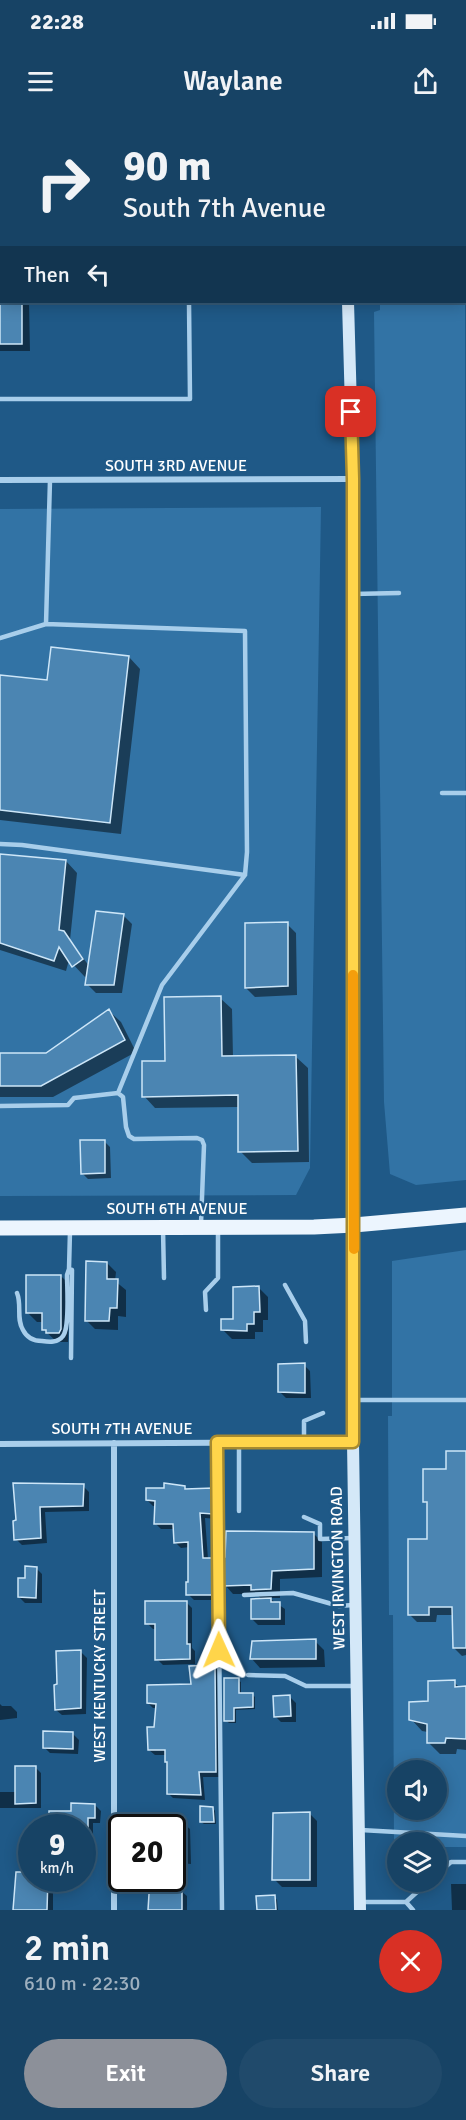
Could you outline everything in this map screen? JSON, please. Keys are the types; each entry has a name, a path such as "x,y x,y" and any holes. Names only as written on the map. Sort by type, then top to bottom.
{"main road":[{"name":"WEST IRVINGTON ROAD","path":"348,303 353,479 353,1442 359,1906"},
{"name":"SOUTH 6TH AVENUE","path":"0,1228 354,1225 466,1215"}],"street":[{"name":"SOUTH 3RD AVENUE","path":"0,480 353,479"},
{"name":"SOUTH 7TH AVENUE","path":"0,1443 353,1442"},
{"name":"WEST KENTUCKY STREET","path":"114,1443 114,1910"}],"lane":[{"path":"0,399 190,399 189,303"},
{"path":"46,624 50,480"},
{"path":"353,594 399,593"},
{"path":"0,638 46,624 245,631 247,852 245,874 162,985 118,1094"},
{"path":"442,793 466,793"},
{"path":"0,844 245,874"},
{"path":"0,1106 68,1105 74,1098 118,1094 123,1097 126,1127 129,1136 134,1139 197,1138 202,1140 204,1145 201,1227"},
{"path":"206,1310 205,1292 218,1278 218,1226"},
{"path":"17,1293 20,1300 20,1326 31,1340 55,1342 63,1337 66,1328 70,1227"},
{"path":"163,1227 164,1278"},
{"path":"69,1269 72,1270 71,1358"},
{"path":"285,1285 305,1321 306,1342"},
{"path":"354,1400 466,1400"},
{"path":"304,1442 304,1421 323,1413"},
{"path":"217,1442 222,1910"},
{"path":"239,1442 239,1511"},
{"path":"304,1517 320,1524 320,1539 354,1538"},
{"path":"244,1595 293,1593 339,1605 355,1605"},
{"path":"248,1675 285,1676 306,1686 356,1686"},
{"path":"358,1830 466,1836"},
{"path":"447,1865 451,1862 466,1862"},
{"path":"359,1906 406,1902 417,1892"},
{"path":"406,1902 413,1910"}],"shaded area":[{"path":"380,303 465,303 466,1180 416,1185 390,1174 384,1102 374,312 380,310"},
{"path":"321,507 310,1168 296,1195 0,1196 0,509"},
{"path":"466,1250 466,1847 447,1847 447,1832 394,1832 394,1820 447,1820 447,1760 394,1760 393,1615 389,1615 388,1416 392,1416 392,1261"}],"building":[{"path":"0,303 22,303 22,344 0,344"},
{"path":"51,647 129,656 110,823 0,810 0,675 47,680"},
{"path":"0,854 66,860 59,930 64,931 83,959 72,967 59,947 54,961 0,943"},
{"path":"96,911 124,914 114,985 85,985"},
{"path":"288,922 288,986 245,988 245,923"},
{"path":"221,996 222,1056 296,1055 298,1151 238,1152 238,1095 142,1097 142,1061 165,1061 164,997"},
{"path":"109,1009 125,1040 41,1086 0,1086 0,1053 46,1053"},
{"path":"80,1140 105,1140 105,1173 81,1174"},
{"path":"86,1261 107,1262 107,1279 118,1279 117,1308 110,1308 109,1321 85,1321"},
{"path":"26,1275 61,1275 61,1329 59,1333 46,1333 46,1330 42,1330 42,1313 26,1313"},
{"path":"259,1286 260,1312 254,1312 254,1324 247,1324 247,1331 221,1330 221,1319 233,1319 233,1287"},
{"path":"305,1363 305,1393 278,1392 278,1364"},
{"path":"446,1451 466,1451 466,1648 453,1648 452,1607 429,1607 429,1615 408,1615 408,1539 427,1539 427,1502 423,1502 423,1469 446,1469"},
{"path":"13,1483 84,1484 83,1506 40,1507 41,1538 14,1540 13,1521 16,1520"},
{"path":"164,1483 185,1486 185,1489 213,1488 213,1514 200,1513 203,1558 214,1558 214,1595 186,1595 188,1542 174,1543 173,1524 154,1524 155,1501 146,1500 146,1488 164,1488"},
{"path":"226,1531 314,1532 314,1569 272,1571 271,1589 251,1590 251,1585 223,1586"},
{"path":"25,1566 37,1567 36,1598 18,1597 18,1578 25,1578"},
{"path":"271,1598 271,1602 280,1602 280,1619 251,1619 251,1599"},
{"path":"145,1601 187,1601 187,1644 190,1644 190,1659 155,1660 155,1624 145,1624"},
{"path":"316,1639 316,1659 250,1659 252,1641"},
{"path":"81,1650 81,1708 55,1710 56,1651"},
{"path":"215,1665 216,1772 199,1772 201,1795 167,1794 165,1750 148,1750 147,1727 154,1727 156,1704 147,1703 147,1685 191,1684 189,1666"},
{"path":"224,1678 239,1678 239,1693 253,1693 253,1707 234,1708 234,1721 224,1721"},
{"path":"455,1680 455,1687 466,1686 466,1739 446,1738 445,1743 427,1743 427,1724 409,1720 409,1702 428,1701 428,1681"},
{"path":"290,1695 291,1716 274,1717 273,1696"},
{"path":"43,1731 73,1732 73,1749 43,1748"},
{"path":"15,1766 36,1766 36,1803 15,1804"},
{"path":"71,1803 95,1804 95,1814 49,1814 49,1811 71,1811"},
{"path":"200,1806 213,1807 214,1822 200,1822"},
{"path":"310,1812 310,1880 272,1880 273,1813"},
{"path":"16,1872 18,1872 18,1892 48,1892 47,1910 13,1910"},
{"path":"149,1892 182,1892 182,1910 148,1910"},
{"path":"275,1895 276,1910 257,1910 256,1896"}],"slow traffic":[{"path":"353,975 354,1249"}],"route":[{"path":"219,1650 217,1442 353,1442 353,479 351,412"}]}
